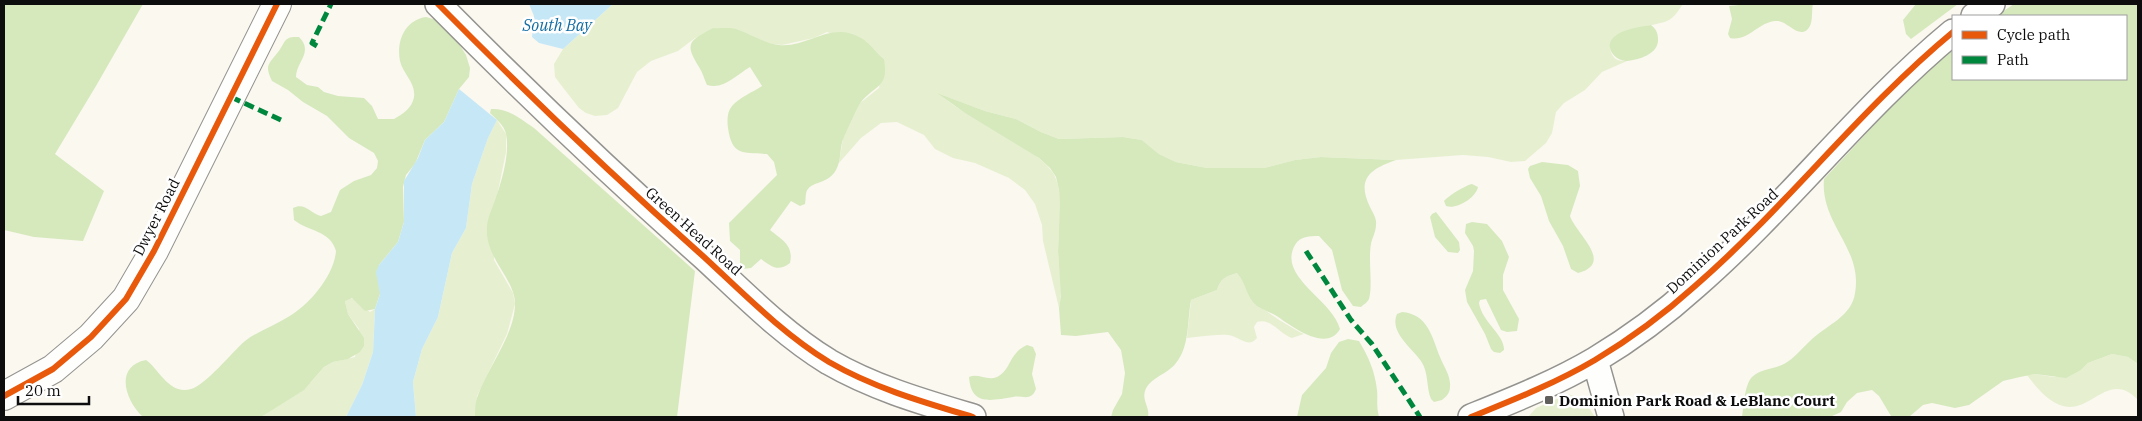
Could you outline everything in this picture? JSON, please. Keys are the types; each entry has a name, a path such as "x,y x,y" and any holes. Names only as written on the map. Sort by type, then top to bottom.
{"street":[{"name":"Dwyer Road","path":"4,396 30,384 60,363 91,337 126,299 154,251 277,4"},
{"name":"Green Head Road","path":"438,4 546,112 673,230 795,338 827,361 876,386 973,417"},
{"path":"1976,15 1992,4"},
{"name":"Dominion Park Road","path":"1471,417 1503,411 1595,360 1649,324 1716,268 1893,86 1952,33"},
{"path":"1595,360 1610,417"}],"green space":[{"path":"4,4 143,4 55,154 104,191 83,241 34,237 4,230"},
{"path":"613,4 1683,4 1674,16 1667,21 1629,31 1612,40 1610,47 1614,58 1627,61 1602,72 1585,90 1564,103 1556,112 1552,133 1546,143 1525,161 1511,162 1488,157 1463,155 1396,160 1321,157 1295,160 1264,168 1207,168 1176,162 1159,154 1142,140 1123,137 1059,139 1016,119 985,111 939,94 963,112 1017,143 1051,170 1056,179 1060,195 1058,247 1061,286 1059,308 1043,241 1042,225 1035,204 1025,190 1009,178 975,163 953,158 935,149 924,135 897,122 881,123 861,138 839,163 843,138 860,103 879,88 884,59 874,51 827,32 814,38 782,45 765,43 734,29 695,38 678,51 651,61 637,72 618,108 607,115 595,116 579,108 555,77 554,64 563,49"},
{"path":"1748,4 1813,4 1811,24 1807,30 1799,32 1780,21 1770,22 1748,35 1730,38 1728,34 1732,19 1729,6"},
{"path":"1916,4 1958,4 1911,39 1906,34 1903,20"},
{"path":"2014,4 2138,4 2138,364 2128,357 2112,354 2088,363 2081,370 2066,378 2035,374 2003,381 1969,405 1955,408 1932,403 1923,405 1909,417 1891,416 1879,396 1872,390 1857,393 1847,402 1841,412 1830,417 1742,417 1746,391 1752,377 1759,372 1788,362 1812,339 1844,314 1853,301 1856,277 1853,263 1828,209 1824,179 1887,111 1952,49 1952,80 2127,80 2127,15 1998,15"},
{"path":"426,17 437,20 456,39 466,55 470,68 469,77 459,89 444,122 425,140 415,164 406,175 403,187 404,222 398,242 379,265 380,294 375,309 365,311 352,298 345,301 348,314 364,338 364,346 360,352 348,359 333,362 324,367 304,390 261,417 143,417 131,402 128,394 126,376 130,369 146,360 171,385 183,390 191,389 211,375 245,341 296,312 312,297 325,280 331,270 336,251 333,244 324,235 294,220 293,208 301,206 321,216 331,212 340,190 354,181 371,175 377,168 378,161 374,153 349,138 327,116 272,81 268,71 270,62 287,39 299,37 305,47 305,52 296,77 307,85 318,87 324,92 338,96 364,98 372,106 378,119 394,119 404,113 414,97 413,87 400,61 399,46 401,39 407,27 413,22"},
{"path":"1651,25 1658,35 1657,44 1652,52 1642,58 1627,61 1618,59 1612,53 1610,49 1611,41 1617,34"},
{"path":"713,28 736,29 779,45 800,43 830,33 850,33 864,40 884,59 885,75 883,81 861,102 842,141 839,162 833,175 807,190 805,204 800,206 791,201 770,230 789,247 791,257 790,263 786,266 778,268 761,259 751,268 743,269 740,265 740,250 730,241 729,223 777,175 774,162 767,154 740,151 733,144 730,137 728,113 730,108 762,86 750,67 724,84 707,85 691,53 691,43"},
{"path":"937,93 985,111 1016,119 1059,139 1123,137 1142,140 1159,154 1176,162 1207,168 1264,168 1295,160 1321,157 1396,160 1373,171 1365,182 1366,197 1376,223 1370,250 1371,287 1369,299 1361,307 1353,306 1342,290 1332,250 1319,236 1302,238 1295,245 1291,257 1293,267 1299,278 1335,318 1340,329 1334,336 1326,339 1308,335 1257,306 1250,298 1237,273 1230,275 1224,278 1217,290 1191,300 1184,349 1176,363 1151,382 1145,391 1144,398 1148,417 1111,417 1122,394 1125,373 1121,350 1108,332 1076,336 1061,335 1058,251 1060,204 1056,177 1050,168 1039,158 965,113"},
{"path":"491,109 509,112 534,128 695,271 677,417 475,417 477,398 482,384 511,327 515,304 514,294 490,248 487,237 489,215 503,175 507,149 504,128 490,113"},
{"path":"497,120 506,134 506,152 497,196 494,260 513,293 515,304 507,334 477,396 475,417 416,417 413,382 422,349 438,317 452,253 466,228 472,184 488,138"},
{"path":"1542,162 1568,165 1578,171 1580,186 1570,216 1590,248 1593,262 1589,268 1578,273 1571,269 1563,246 1549,221 1541,196 1530,178 1528,169 1530,166"},
{"path":"1472,184 1478,187 1470,199 1460,205 1446,206 1444,201 1446,199 1462,188"},
{"path":"1436,212 1459,242 1460,250 1458,253 1448,252 1435,237 1430,217"},
{"path":"1472,222 1487,224 1502,241 1509,257 1503,275 1503,290 1519,319 1517,331 1507,332 1501,330 1486,299 1480,300 1479,303 1484,316 1501,339 1504,350 1500,353 1494,352 1491,349 1467,302 1465,290 1473,271 1474,251 1465,233 1466,224"},
{"path":"1237,273 1254,301 1275,317 1304,334 1292,338 1271,324 1262,321 1257,322 1254,327 1257,338 1250,342 1228,335 1187,338 1191,300 1217,290 1224,278"},
{"path":"349,298 354,299 370,312 375,309 373,352 362,385 346,417 261,417 311,382 324,367 333,362 355,357 359,329 348,314 345,301"},
{"path":"1402,312 1418,317 1431,334 1449,379 1449,391 1442,400 1434,402 1431,399 1424,366 1396,327 1397,314"},
{"path":"1348,339 1359,341 1371,364 1375,376 1379,417 1297,417 1302,395 1326,368 1331,353 1339,342"},
{"path":"1027,345 1033,347 1036,354 1032,374 1036,389 1032,395 1029,397 990,400 978,397 974,393 969,377 993,378 1001,375 1014,355"},
{"path":"2112,354 2128,357 2138,364 2138,400 2128,392 2118,389 2109,390 2073,407 2063,406 2047,398 2027,375 2035,374 2054,377 2081,370 2088,363"},
{"path":"1568,394 1583,399 1595,417 1528,417 1536,408"}],"water":[{"name":"South Bay","path":"529,4 613,4 563,49 539,43 532,37 534,16"},
{"path":"459,89 497,120 488,138 472,184 466,228 452,253 438,317 422,349 413,382 416,417 346,417 362,385 373,352 375,309 380,294 376,272 379,265 398,242 404,222 404,181 418,158 425,140 444,122"}],"marked path":[{"path":"317,46 312,43 331,4"},
{"path":"231,97 281,120"},
{"path":"1306,251 1351,320 1372,344 1420,417"}],"cycle path":[{"path":"4,396 53,369 91,337 126,299 154,251 277,4"},
{"path":"438,4 603,164 749,299 796,339 829,362 863,379 899,394 973,417"},
{"path":"1471,417 1565,376 1621,344 1646,326 1728,256 1886,93 1952,33"}],"place":[{"name":"Dominion Park Road & LeBlanc Court","path":"1549,400"}]}
